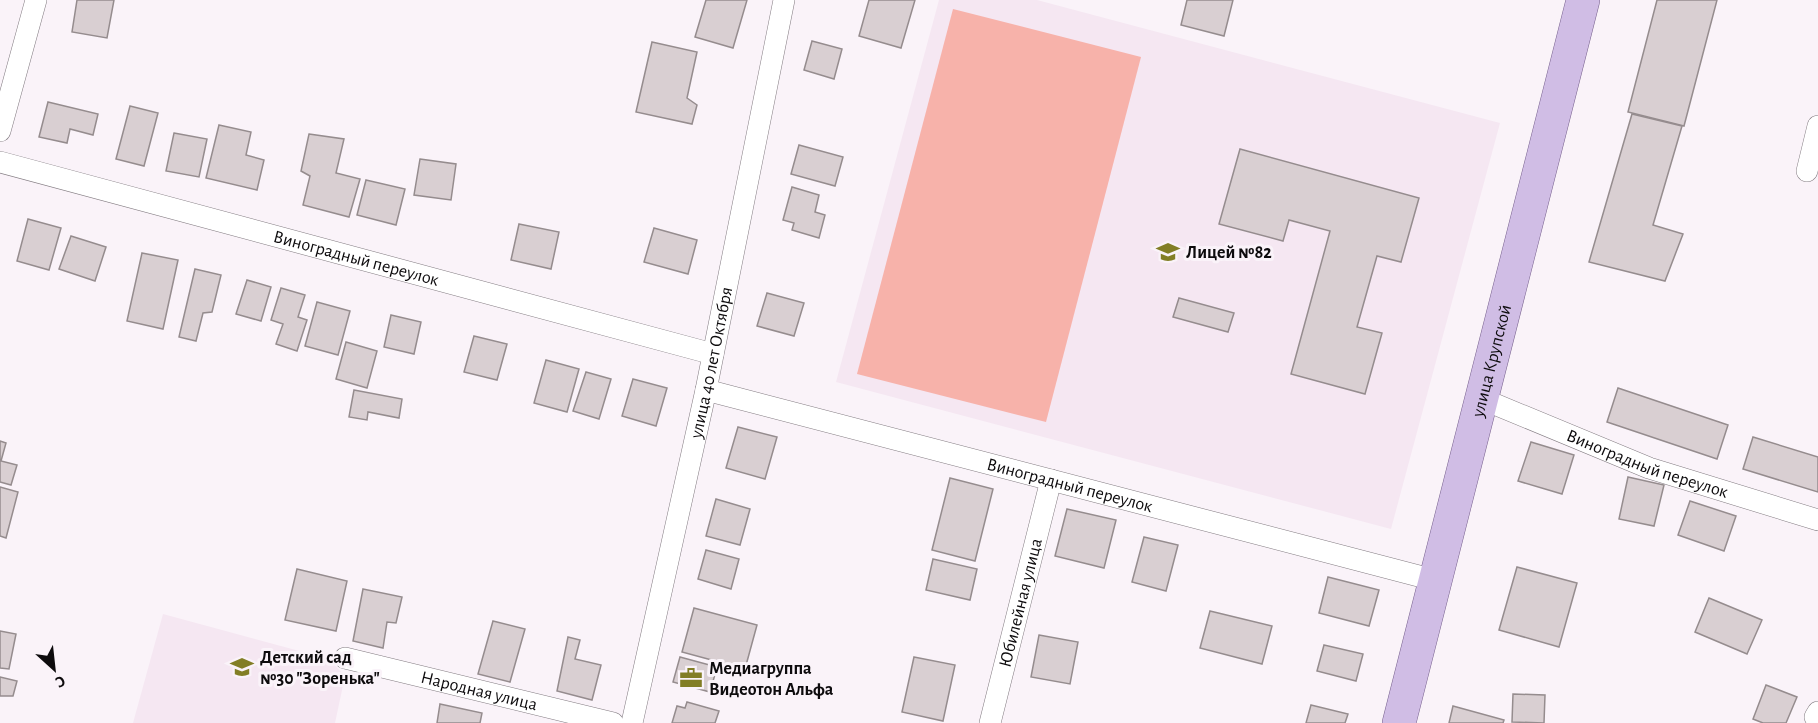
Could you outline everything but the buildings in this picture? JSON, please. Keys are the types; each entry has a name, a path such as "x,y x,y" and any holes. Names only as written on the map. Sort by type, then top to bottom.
{"main road":[{"name":"улица Крупской","path":"1399,723 1583,0"}],"street":[{"path":"0,131 36,0"},
{"name":"улица 40 лет Октября","path":"632,723 706,390 784,0"},
{"path":"1807,171 1818,126"},
{"name":"Виноградный переулок","path":"0,162 713,354"},
{"name":"Виноградный переулок","path":"706,390 1434,580"},
{"name":"Виноградный переулок","path":"1480,398 1649,468 1818,520"},
{"name":"Юбилейная улица","path":"990,723 1051,480"},
{"name":"Народная улица","path":"345,658 613,723"}],"shaded area":[{"name":"Лицей №82","path":"939,0 1037,0 1500,123 1391,529 836,382"},
{"path":"953,9 1141,57 1046,422 857,374"},
{"name":"Детский сад №30 \"Зоренька\"","path":"163,614 329,659 345,676 335,723 133,723"}],"place":[{"name":"Лицей №82","path":"1168,252"},
{"name":"Детский сад №30 \"Зоренька\"","path":"242,667"},
{"name":"Медиагруппа Видеотон Альфа","path":"691,678"}]}
